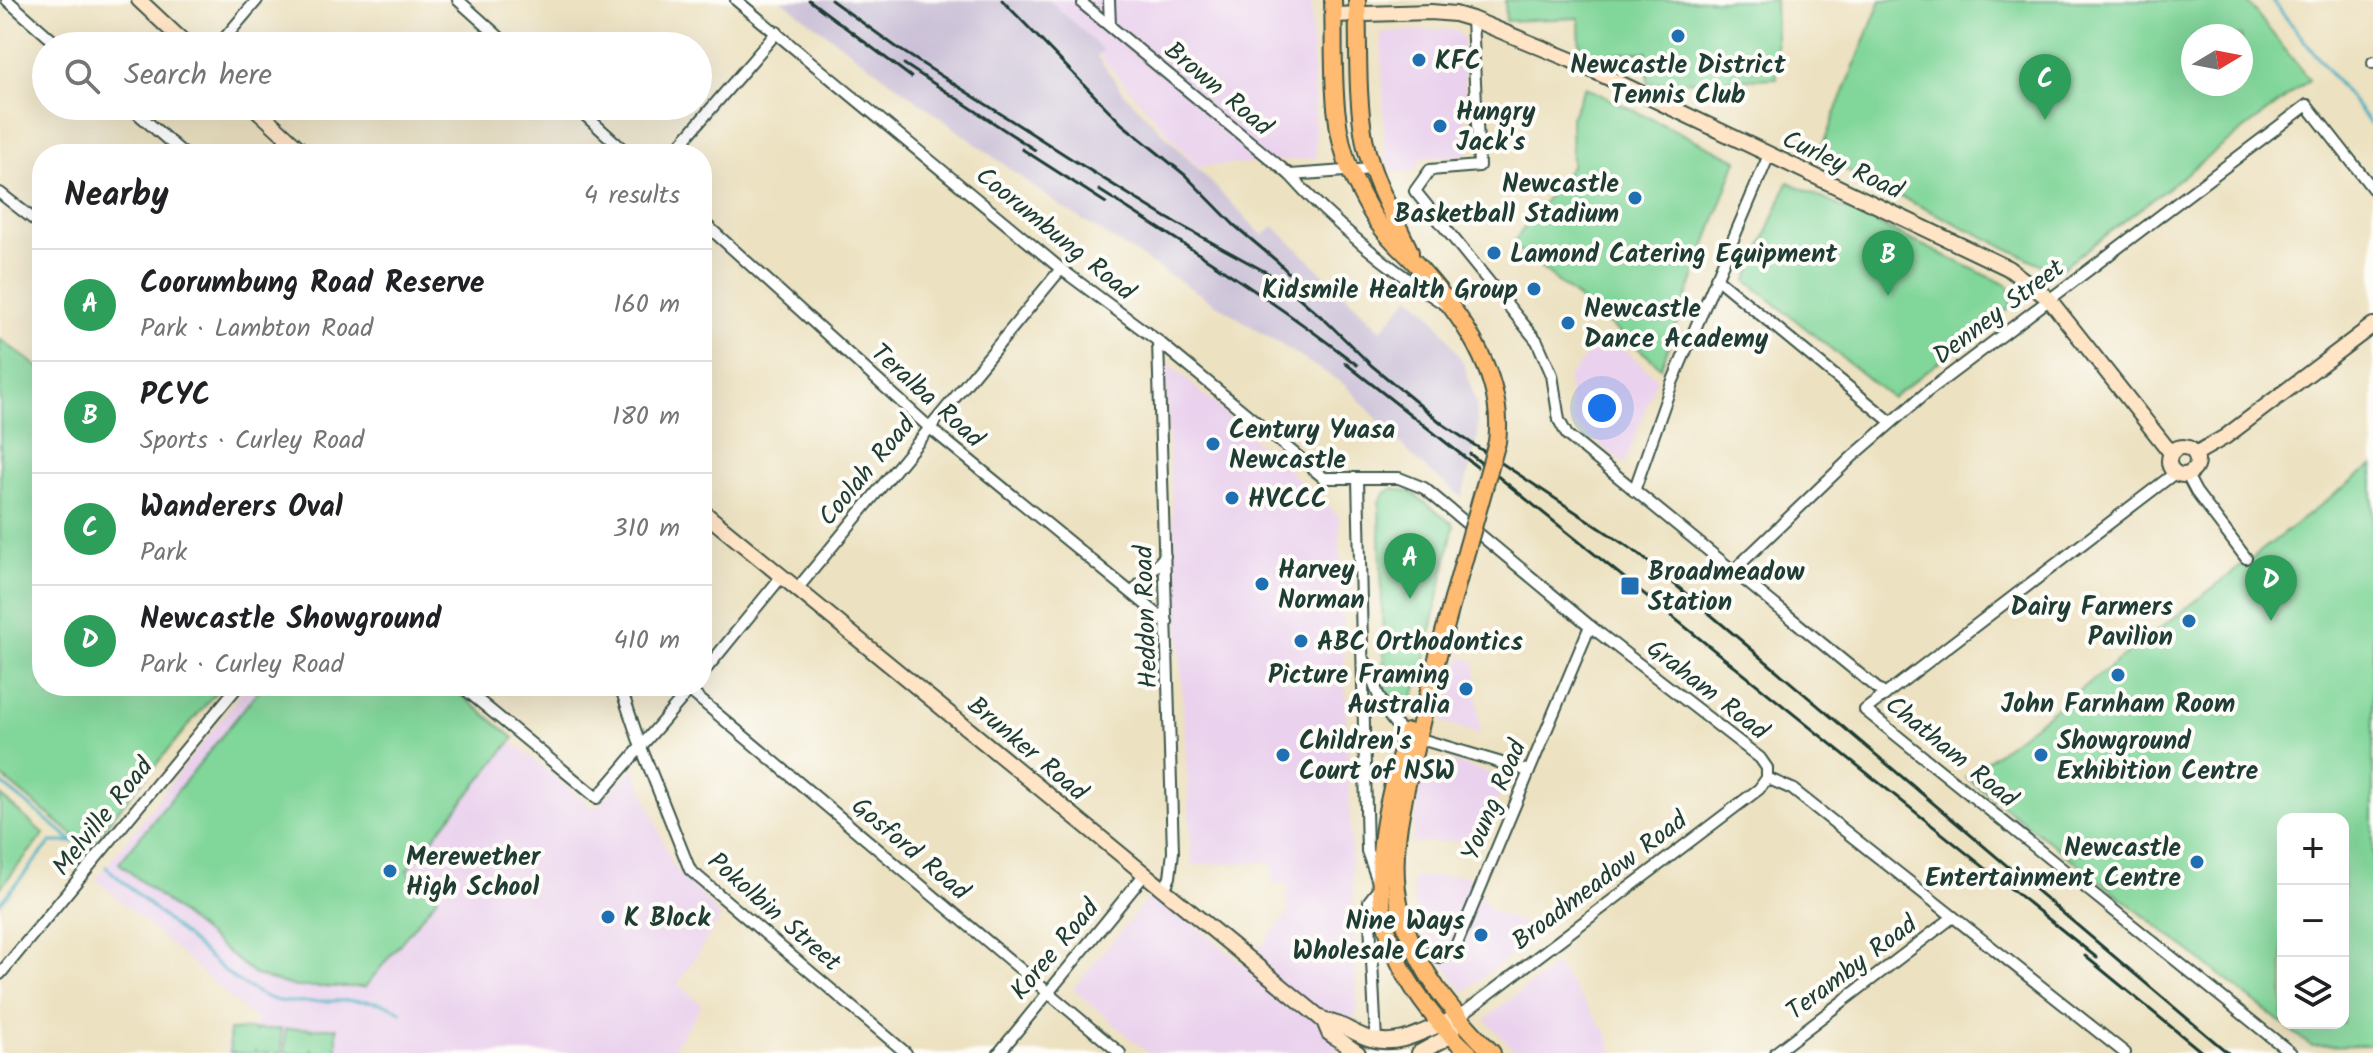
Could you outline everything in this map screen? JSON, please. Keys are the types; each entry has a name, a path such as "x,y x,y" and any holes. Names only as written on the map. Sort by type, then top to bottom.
{"main road":[{"path":"1358,7 1361,116 1373,169 1416,264"},
{"path":"1333,8 1338,118 1351,173 1379,225 1416,264 1472,338 1490,378 1499,420 1497,442 1467,549 1386,817 1380,887 1388,937 1398,964 1416,995 1444,1030 1469,1053"},
{"path":"1412,736 1396,865 1401,910 1413,949 1423,968 1457,1018 1492,1053"}],"street":[{"path":"7,0 43,32"},
{"path":"139,0 173,32"},
{"path":"230,32 257,0"},
{"path":"458,0 493,32"},
{"name":"Coorumbung Road","path":"736,0 1061,269 1158,341 1324,478 1358,479"},
{"path":"1109,0 1110,25"},
{"name":"Brown Road","path":"1083,4 1290,175 1308,196 1410,282 1450,308"},
{"name":"Curley Road","path":"1333,8 1431,12 1472,19 1571,60 2008,268 2049,299 2171,453"},
{"path":"1472,19 1479,166 1430,170 1415,191 1537,341 1552,375 1559,420 1567,435 1885,695 2181,474 2196,467 2195,454"},
{"path":"712,108 777,32"},
{"name":"Denney Street","path":"1733,571 1891,422 2307,105 2373,189"},
{"path":"145,120 173,144"},
{"path":"268,120 294,144"},
{"path":"590,120 617,144"},
{"path":"681,144 701,120"},
{"path":"1634,491 1672,383 1769,155"},
{"path":"1290,175 1351,173 1373,169"},
{"path":"0,193 32,218"},
{"name":"Teralba Road","path":"712,230 930,428 1167,622"},
{"name":"Coolah Road","path":"797,589 1061,269"},
{"path":"1716,278 1891,422"},
{"path":"2195,454 2225,437 2373,325"},
{"name":"Heddon Road","path":"1158,341 1173,852 1170,877 1164,890"},
{"path":"2195,454 2183,447 2171,453 2168,463 2196,492 2246,558"},
{"path":"1358,479 1367,851 1380,887 1369,901 1376,1041 1401,1041 1444,1030"},
{"name":"Graham Road","path":"1358,479 1403,479 1424,488 1590,626 1760,758 1767,768 1767,778 1792,789 2125,1053"},
{"name":"Brunker Road","path":"712,519 1324,1021 1329,1033 1358,1053"},
{"path":"1133,592 1165,556"},
{"path":"712,662 782,576"},
{"name":"Young Road","path":"1413,949 1440,957 1453,953 1590,626"},
{"path":"1362,655 1397,728 1412,736 1529,771"},
{"name":"Chatham Road","path":"1885,695 1865,710 2291,1053"},
{"name":"Melville Road","path":"0,974 230,696"},
{"path":"473,696 597,798 681,696"},
{"name":"Pokolbin Street","path":"623,696 690,870 906,1053"},
{"name":"Gosford Road","path":"699,696 1115,1050"},
{"name":"Broadmeadow Road","path":"1457,1018 1759,789 1767,778"},
{"name":"Koree Road","path":"999,1053 1144,875"},
{"name":"Teramby Road","path":"1775,1053 1953,917"},
{"path":"1419,1053 1457,1018"},
{"name":"Brunker Road","path":"1324,1021 1335,1021 1352,1032 1376,1041"}],"shaded area":[{"path":"781,0 1049,0 1103,50 1097,56 1125,94 1263,236 1274,226 1381,330 1410,296 1428,311 1464,365 1476,403 1478,436 1462,497 1418,462 1345,385 1060,206"},
{"path":"1050,0 1311,0 1316,158 1198,167"},
{"path":"1446,29 1458,32 1463,40 1467,155 1423,157 1414,171 1391,172 1385,158 1381,36 1384,32"},
{"path":"1605,333 1657,378 1625,464 1573,423 1568,378"},
{"path":"1164,359 1339,516 1357,1011 1334,1053 1148,1053 1073,989 1154,891 1245,966 1288,913 1287,884 1273,884 1272,862 1192,865"},
{"name":"Picture Framing Australia","path":"1462,657 1475,662 1480,734 1442,722"},
{"name":"Merewether High School","path":"239,696 456,696 594,809 634,767 672,864 721,917 678,984 702,1005 670,1053 227,1053 227,1029 254,1027 257,1021 96,879"},
{"path":"1437,758 1507,778 1482,840 1412,843 1420,785 1427,765"},
{"name":"Nine Ways Wholesale Cars","path":"1467,875 1490,910 1542,932 1464,992 1425,938 1414,903 1413,878"},
{"path":"1556,965 1607,1033 1613,1053 1517,1053 1485,1019"}],"green space":[{"name":"Newcastle District Tennis Club","path":"1505,0 1775,0 1777,78 1648,83 1647,52 1580,54 1579,18 1506,21"},
{"path":"1881,0 2246,0 2309,80 2057,272 1818,157"},
{"name":"Newcastle Basketball Stadium","path":"1585,87 1737,160 1661,367 1512,244 1572,165 1571,118"},
{"path":"1788,182 2009,286 2011,306 1892,398 1747,281"},
{"path":"0,339 32,363 32,696 213,696 88,847 0,775"},
{"path":"2373,465 2373,1045 2311,1046 2289,1029 2349,1029 2349,813 2277,813 2277,1019 1966,777"},
{"path":"1393,488 1411,492 1454,525 1421,676 1406,716 1402,717 1395,714 1385,687 1384,672 1379,502"},
{"path":"254,696 462,696 514,738 407,871 438,897 365,987 296,987 255,975 119,863"},
{"path":"0,795 44,834 0,888"},
{"path":"309,1028 312,1031 313,1028 337,1028 337,1053 313,1053 312,1049 310,1053 285,1053 285,1029"},
{"path":"254,1029 255,1032 257,1029 281,1029 282,1053 257,1053 256,1050 254,1053 230,1053 229,1030"}],"waterway":[{"path":"2272,0 2373,127"},
{"path":"0,782 74,842"},
{"path":"0,903 51,842 74,842"},
{"path":"106,867 234,979 261,995 293,1002 375,1002 401,1012"}],"railway":[{"path":"809,0 911,77"},
{"path":"831,0 899,49 1070,158 1167,218 1275,277 1371,365 1444,425 1639,554 2228,1053"},
{"path":"1002,0 1122,124 1185,175 1305,290"},
{"path":"904,64 1035,150"},
{"path":"1022,149 1106,203"},
{"path":"1099,190 1263,296 1357,365"},
{"path":"1345,363 1477,467"},
{"path":"1470,454 2097,958"},
{"path":"2085,956 2203,1053"}],"place":[{"name":"Newcastle District Tennis Club","path":"1678,36"},
{"name":"KFC","path":"1419,60"},
{"name":"Wanderers Oval","path":"2045,120"},
{"name":"Hungry Jack's","path":"1440,126"},
{"name":"Newcastle Basketball Stadium","path":"1635,198"},
{"name":"Lamond Catering Equipment","path":"1494,253"},
{"name":"Kidsmile Health Group","path":"1534,289"},
{"name":"PCYC","path":"1888,296"},
{"name":"Newcastle Dance Academy","path":"1568,323"},
{"name":"Century Yuasa Newcastle","path":"1213,444"},
{"name":"HVCCC","path":"1232,498"},
{"name":"Harvey Norman","path":"1262,584"},
{"name":"Broadmeadow Station","path":"1630,586"},
{"name":"Coorumbung Road Reserve","path":"1410,599"},
{"name":"Dairy Farmers Pavilion","path":"2189,621"},
{"name":"Newcastle Showground","path":"2271,621"},
{"name":"ABC Orthodontics","path":"1301,641"},
{"name":"John Farnham Room","path":"2118,675"},
{"name":"Picture Framing Australia","path":"1466,689"},
{"name":"Children's Court of NSW","path":"1283,755"},
{"name":"Showground Exhibition Centre","path":"2041,755"},
{"name":"Newcastle Entertainment Centre","path":"2197,862"},
{"name":"Merewether High School","path":"390,871"},
{"name":"K Block","path":"608,917"},
{"name":"Nine Ways Wholesale Cars","path":"1481,935"}]}
